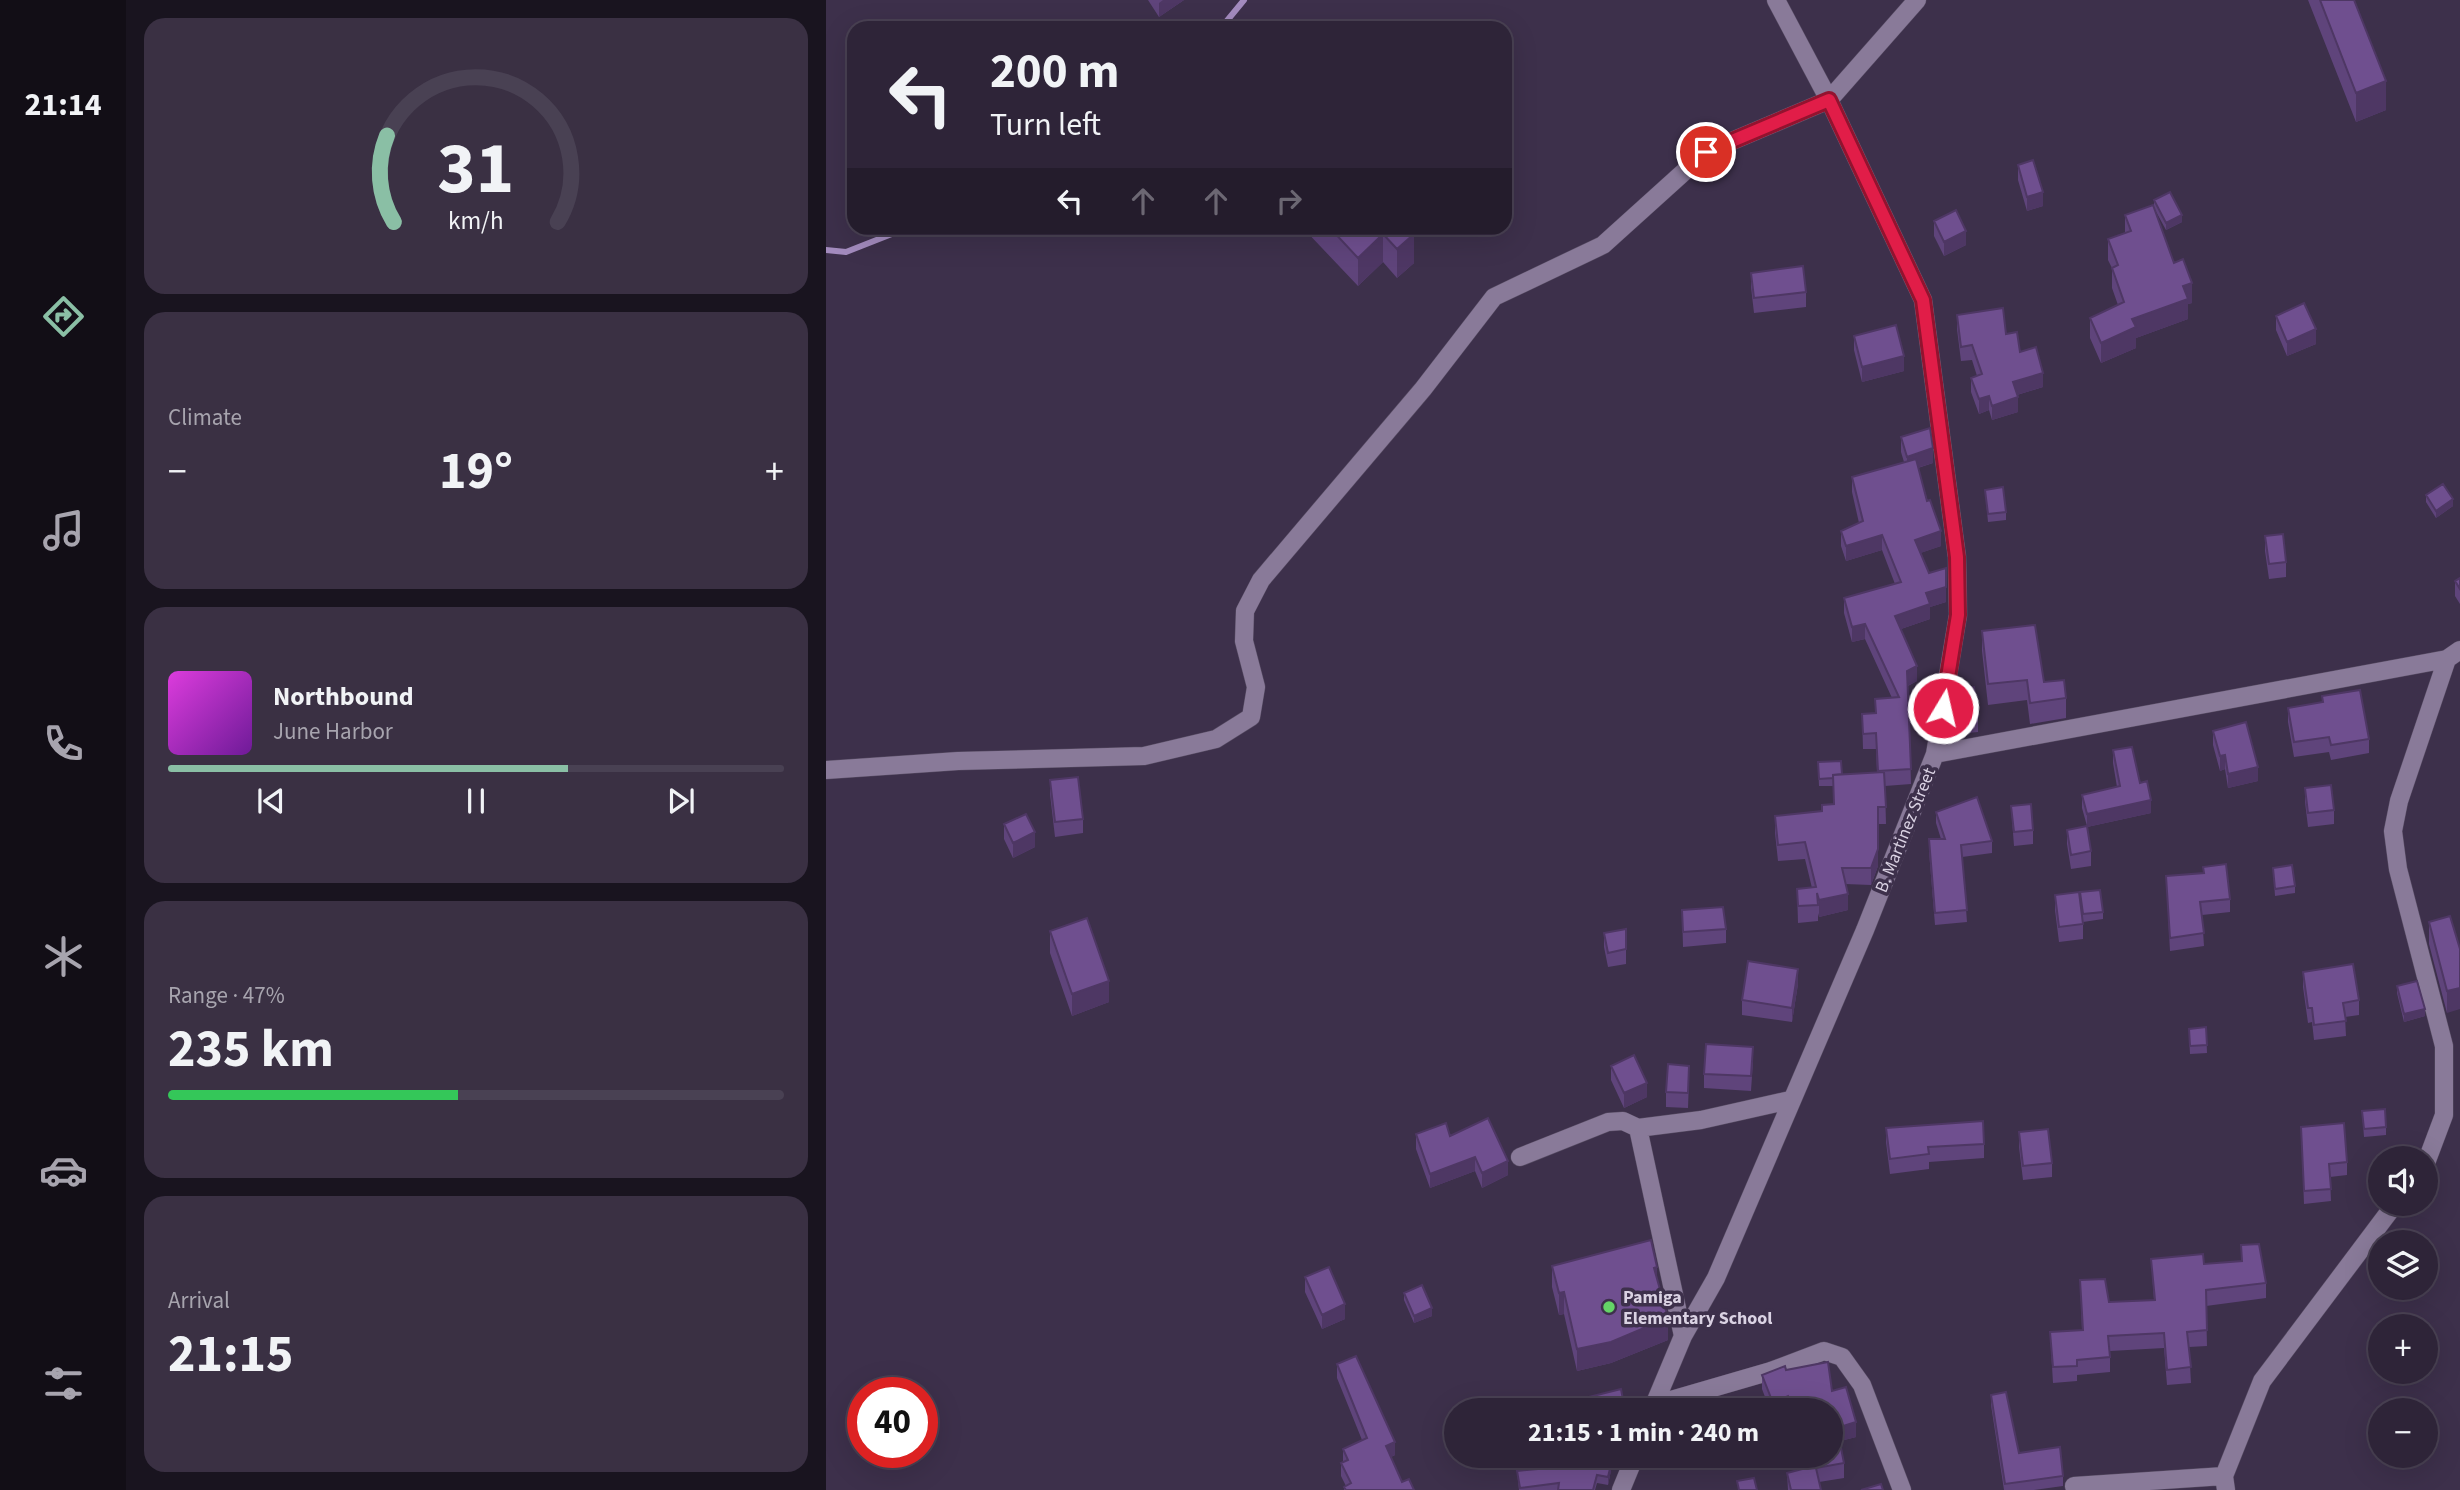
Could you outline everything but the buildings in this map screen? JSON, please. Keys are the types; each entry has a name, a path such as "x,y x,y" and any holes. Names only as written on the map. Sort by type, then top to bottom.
{"street":[{"name":"B. Martinez Street","path":"1657,1398 1683,1336 1716,1278 1790,1100 1866,930 1935,754 1958,615 1957,568 1923,300 1829,100 1776,0"},
{"path":"826,770 958,761 1144,756 1216,739 1251,717 1256,687 1244,641 1245,611 1261,580 1423,389 1494,297 1603,245 1706,152 1829,100 1917,0"},
{"path":"1935,754 2453,655"},
{"path":"2432,1146 2444,1115 2444,1046 2398,869 2393,831 2399,801 2453,655"},
{"path":"1520,1157 1608,1122 1623,1121 1638,1128 1702,1121 1790,1100"},
{"path":"1638,1128 1683,1336"},
{"path":"2074,1486 2225,1483 2262,1381 2386,1216"},
{"path":"1685,1398 1824,1351 1842,1357 1862,1385 1902,1490"},
{"path":"1621,1490 1630,1468"}],"waterway":[{"path":"1227,21 1244,0"},
{"path":"826,250 846,252 889,235"}],"place":[{"name":"Pamiga Elementary School","path":"1609,1307"}],"route":[{"path":"1706,152 1829,100 1923,300 1957,557 1958,615 1943,708"}]}
